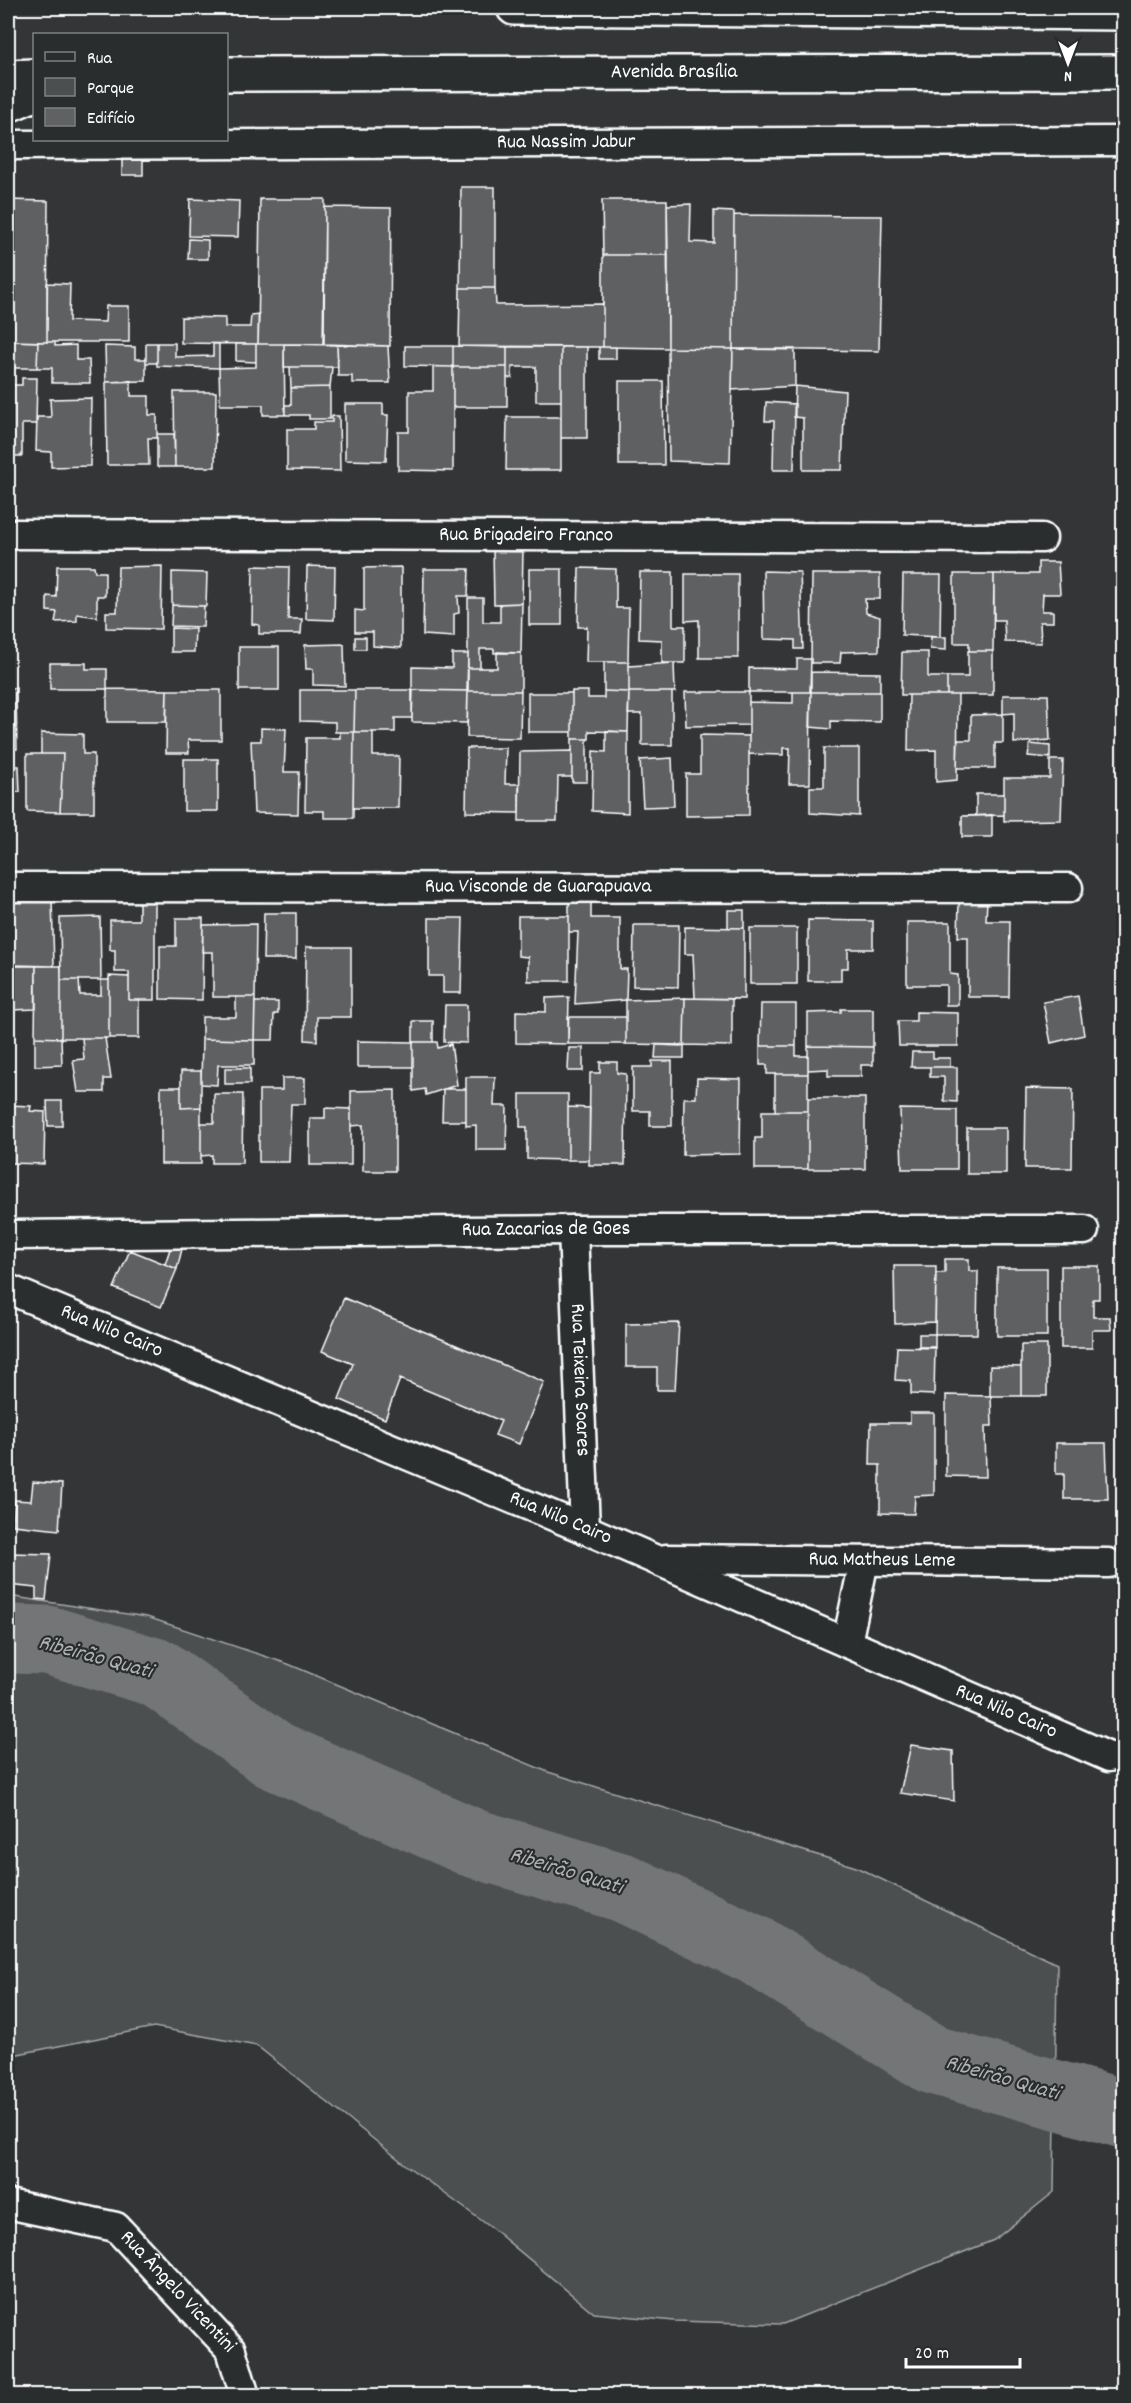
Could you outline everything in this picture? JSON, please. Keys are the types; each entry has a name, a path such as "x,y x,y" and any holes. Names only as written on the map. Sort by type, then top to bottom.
{"highway":[{"path":"514,8 1124,14"},
{"name":"Avenida Brasília","path":"228,74 1124,72"},
{"path":"8,77 33,76"},
{"path":"8,105 33,94"}],"street":[{"name":"Rua Nassim Jabur","path":"8,145 1124,141"},
{"name":"Rua Brigadeiro Franco","path":"8,534 1042,538"},
{"name":"Rua Visconde de Guarapuava","path":"8,887 1068,888"},
{"name":"Rua Zacarias de Goes","path":"8,1235 573,1230 1084,1230"},
{"name":"Rua Teixeira Soares","path":"573,1230 585,1529"},
{"name":"Rua Nilo Cairo","path":"8,1289 585,1529 1108,1757"},
{"name":"Rua Matheus Leme","path":"655,1559 1108,1563"},
{"path":"847,1643 864,1561"},
{"name":"Rua Ângelo Vicentini","path":"8,2204 116,2228 231,2350 245,2396"}],"green space":[{"path":"8,1596 147,1617 288,1664 548,1772 856,1867 1057,1964 1054,2192 994,2240 783,2324 674,2321 594,2313 493,2229 407,2166 257,2046 154,2027 8,2056"}],"building":[{"path":"122,155 143,155 143,175 122,175"},
{"path":"461,187 495,187 495,288 460,288"},
{"path":"190,199 239,201 238,237 189,236"},
{"path":"260,199 325,199 324,344 258,344"},
{"path":"8,200 48,201 47,342 11,341 12,255 8,255"},
{"path":"602,200 667,200 668,255 603,255"},
{"path":"691,204 690,242 714,243 714,211 734,212 733,349 668,348 667,205"},
{"path":"325,207 391,208 390,346 323,344"},
{"path":"734,215 882,216 879,351 733,349"},
{"path":"189,239 208,240 208,259 188,259"},
{"path":"603,255 668,255 668,348 603,347"},
{"path":"47,283 70,284 69,321 105,322 106,306 129,306 129,342 47,342"},
{"path":"460,288 495,288 496,305 603,304 603,347 459,346"},
{"path":"259,314 258,344 181,343 181,317 225,318 225,327 250,327 251,315"},
{"path":"8,341 38,342 37,368 8,368"},
{"path":"38,342 55,342 55,346 76,345 76,360 89,360 90,383 52,383 52,368 37,368"},
{"path":"146,343 157,343 157,363 146,363"},
{"path":"157,343 175,343 175,357 213,356 213,344 219,344 219,368 157,366"},
{"path":"236,344 256,344 256,362 236,361"},
{"path":"256,344 284,344 285,415 263,415 263,405 220,405 219,368 256,367"},
{"path":"284,344 337,345 338,367 284,367"},
{"path":"337,345 388,346 390,383 352,383 352,376 338,376"},
{"path":"105,346 135,347 135,359 146,359 146,381 106,382"},
{"path":"405,346 453,346 453,367 405,366"},
{"path":"453,346 507,347 507,367 453,367"},
{"path":"507,347 561,347 561,401 536,401 536,367 512,367 512,378 507,378"},
{"path":"561,347 587,347 587,438 561,438"},
{"path":"599,347 616,347 616,359 599,359"},
{"path":"668,348 733,349 730,463 669,461"},
{"path":"733,349 795,349 795,386 732,390"},
{"path":"290,367 332,367 330,387 291,388"},
{"path":"433,367 453,367 453,471 398,470 398,432 409,432 409,391 433,391"},
{"path":"453,367 507,367 507,407 453,407"},
{"path":"22,378 37,378 36,424 22,424 22,456 8,456 8,385 22,385"},
{"path":"131,381 131,396 149,396 149,415 157,415 157,438 148,438 149,465 107,465 106,382"},
{"path":"619,381 663,381 664,465 619,465"},
{"path":"795,386 845,391 842,470 803,470 803,418 794,417"},
{"path":"330,387 330,419 309,419 309,415 285,415 285,405 291,405 291,388"},
{"path":"174,392 216,392 215,467 175,467"},
{"path":"91,398 90,466 51,467 51,452 36,451 37,417 51,417 50,399"},
{"path":"766,402 795,404 794,470 773,470 774,421 765,421"},
{"path":"345,404 383,404 383,415 388,415 386,461 345,460"},
{"path":"332,416 339,416 340,471 287,470 287,429 314,429 314,422 332,422"},
{"path":"507,417 561,417 561,470 506,470"},
{"path":"157,434 174,434 175,467 157,467"},
{"path":"493,549 523,549 522,603 494,604"},
{"path":"1038,562 1058,562 1060,594 1043,594 1042,611 1053,611 1053,622 1040,622 1041,643 1005,642 1004,620 994,620 994,574 1038,574"},
{"path":"57,566 94,566 95,572 105,572 105,596 97,596 97,617 77,614 77,621 55,622 57,612 47,611 47,596 56,597"},
{"path":"162,566 161,629 106,628 106,612 117,612 118,567"},
{"path":"253,566 289,567 288,619 302,619 301,634 259,634 259,625 252,624"},
{"path":"307,566 335,567 334,620 306,619"},
{"path":"401,567 401,648 373,646 373,632 355,632 355,610 364,611 364,568"},
{"path":"579,568 616,569 616,608 629,608 628,662 586,662 587,627 578,627"},
{"path":"424,569 469,569 468,596 458,596 459,613 454,614 454,637 423,635"},
{"path":"529,569 562,569 562,625 529,625"},
{"path":"763,571 800,572 803,649 795,649 795,640 764,639"},
{"path":"172,572 207,573 206,606 172,605"},
{"path":"640,572 673,572 673,626 685,626 685,663 662,663 662,640 639,639"},
{"path":"685,574 738,574 738,658 699,658 699,620 685,621"},
{"path":"812,574 880,574 880,599 865,599 866,613 880,617 879,651 841,652 840,663 811,663"},
{"path":"954,574 994,574 993,651 969,651 969,643 954,643"},
{"path":"903,575 941,575 940,637 902,635"},
{"path":"468,598 483,598 483,622 500,622 500,604 522,603 521,653 494,653 494,649 480,649 480,668 468,668"},
{"path":"172,605 204,606 203,627 171,626"},
{"path":"171,628 195,629 194,652 171,652"},
{"path":"355,637 366,637 366,649 355,649"},
{"path":"931,637 946,637 946,650 930,649"},
{"path":"344,644 345,686 313,685 313,669 306,669 305,645"},
{"path":"239,647 279,647 279,690 239,690"},
{"path":"968,651 993,651 993,695 947,695 947,677 968,677"},
{"path":"497,652 521,653 521,691 468,691 468,668 497,668"},
{"path":"902,652 928,652 928,677 947,677 947,695 901,695"},
{"path":"452,654 468,654 467,691 412,690 412,667 452,668"},
{"path":"797,659 811,659 810,692 749,692 749,668 797,669"},
{"path":"604,662 629,662 629,692 604,691"},
{"path":"50,663 86,663 86,669 107,669 107,689 50,689"},
{"path":"674,663 675,692 629,692 629,666"},
{"path":"811,672 880,673 880,692 811,692"},
{"path":"8,688 16,688 17,749 8,749"},
{"path":"107,689 167,690 166,722 107,722"},
{"path":"167,690 221,690 221,740 188,740 189,753 166,753"},
{"path":"300,690 355,690 354,732 335,732 335,722 300,721"},
{"path":"355,690 413,690 412,718 395,718 395,732 354,732"},
{"path":"412,690 468,691 467,723 412,722"},
{"path":"468,691 521,691 520,738 467,737"},
{"path":"572,691 588,691 588,698 604,698 604,691 629,692 628,732 589,731 589,739 572,739"},
{"path":"629,692 672,692 672,745 642,745 642,714 628,714"},
{"path":"685,692 749,692 749,725 686,726"},
{"path":"793,692 811,692 810,784 789,784 790,748 783,748 783,755 749,754 749,702 793,703"},
{"path":"811,692 880,692 880,722 831,721 831,729 810,727"},
{"path":"528,693 572,693 572,732 528,732"},
{"path":"909,695 958,695 957,780 936,782 936,750 908,751"},
{"path":"1003,695 1048,695 1050,740 1014,743 1014,713 1003,714"},
{"path":"1003,714 1003,743 995,743 995,768 957,768 958,740 971,740 971,715"},
{"path":"261,728 286,729 284,772 299,772 298,814 254,813 251,741 261,741"},
{"path":"606,731 628,732 628,813 592,811 593,751 606,752"},
{"path":"340,732 354,732 353,818 324,818 324,811 305,811 306,738 340,738"},
{"path":"354,732 373,732 373,756 399,756 398,808 353,808"},
{"path":"41,733 83,734 83,754 94,754 94,812 60,812 63,754 41,754"},
{"path":"700,735 749,736 749,815 686,816 686,774 700,774"},
{"path":"572,739 587,739 587,782 572,782"},
{"path":"1030,744 1050,746 1050,758 1028,756"},
{"path":"467,748 506,748 505,784 519,784 519,813 466,812"},
{"path":"824,748 859,748 859,816 810,813 810,787 824,787"},
{"path":"572,751 572,777 558,777 557,821 519,821 520,752"},
{"path":"27,754 63,754 60,812 27,811"},
{"path":"672,758 674,806 643,807 640,760"},
{"path":"184,759 218,759 218,811 184,811"},
{"path":"1050,760 1063,760 1061,820 1004,821 1004,778 1050,778"},
{"path":"8,766 19,766 20,792 8,791"},
{"path":"976,794 1004,794 1004,815 976,816"},
{"path":"992,815 992,837 962,837 962,816"},
{"path":"139,896 155,896 155,1000 129,1000 129,972 115,972 115,950 110,950 110,920 139,920"},
{"path":"569,897 591,898 591,918 620,918 620,969 627,969 626,1000 575,1004 578,932 569,932"},
{"path":"11,901 52,901 54,966 12,965"},
{"path":"959,901 987,901 986,921 1010,921 1009,997 968,997 968,937 958,937"},
{"path":"728,910 744,910 744,928 728,928"},
{"path":"264,913 296,913 296,959 263,959"},
{"path":"518,916 569,916 569,981 528,981 528,957 518,956"},
{"path":"100,917 101,980 61,980 60,918"},
{"path":"176,918 203,918 202,1000 160,999 160,946 176,946"},
{"path":"429,918 463,918 461,993 443,993 443,976 429,976"},
{"path":"808,920 873,921 873,949 848,949 848,968 841,968 841,981 808,981"},
{"path":"907,922 950,922 950,974 958,975 958,1005 946,1005 946,985 907,985"},
{"path":"256,924 255,997 213,997 213,952 202,952 203,925"},
{"path":"634,925 679,925 678,987 633,986"},
{"path":"685,927 744,928 744,999 695,998 693,954 685,954"},
{"path":"750,928 797,928 797,984 750,984"},
{"path":"306,947 351,947 351,1017 317,1017 317,1041 305,1040"},
{"path":"8,965 12,965 12,1037 8,1037"},
{"path":"12,966 36,966 36,1009 12,1010"},
{"path":"36,966 61,966 61,1038 35,1037"},
{"path":"109,976 129,977 129,1000 139,1000 139,1038 109,1038"},
{"path":"61,980 79,980 80,995 101,995 101,980 109,980 109,1038 61,1038"},
{"path":"1078,996 1084,1035 1051,1043 1043,1002"},
{"path":"236,997 255,997 254,1040 202,1039 202,1017 236,1017"},
{"path":"569,997 568,1044 516,1043 516,1011 546,1012 546,998"},
{"path":"685,998 684,1045 626,1044 626,1000"},
{"path":"685,998 732,999 732,1046 684,1045"},
{"path":"255,1002 278,1002 278,1014 274,1014 273,1040 254,1040"},
{"path":"761,1004 796,1004 796,1046 760,1046"},
{"path":"445,1005 467,1005 467,1043 444,1042"},
{"path":"841,1009 873,1009 873,1047 808,1046 808,1013 841,1012"},
{"path":"916,1012 958,1013 958,1046 899,1046 898,1021 916,1021"},
{"path":"568,1017 626,1017 626,1044 568,1044"},
{"path":"413,1021 433,1021 433,1042 413,1042"},
{"path":"35,1037 61,1038 62,1065 35,1066"},
{"path":"82,1038 105,1038 111,1079 104,1079 104,1092 78,1092 73,1060 84,1059"},
{"path":"202,1039 254,1040 254,1065 218,1065 217,1085 201,1084"},
{"path":"357,1041 413,1042 413,1067 357,1067"},
{"path":"413,1042 437,1042 438,1048 451,1044 457,1085 426,1095 425,1089 413,1091"},
{"path":"656,1045 684,1046 684,1058 655,1058"},
{"path":"760,1046 796,1046 796,1056 808,1056 808,1074 767,1074 767,1065 760,1065"},
{"path":"808,1046 873,1047 873,1065 861,1065 861,1076 828,1076 828,1069 808,1070"},
{"path":"569,1048 583,1048 583,1071 568,1071"},
{"path":"912,1052 933,1052 933,1058 950,1058 950,1067 911,1067"},
{"path":"652,1061 672,1061 672,1126 650,1126 650,1111 633,1111 633,1067 652,1067"},
{"path":"600,1062 617,1062 617,1073 626,1074 625,1165 589,1165 590,1073 600,1073"},
{"path":"930,1067 957,1067 957,1102 944,1101 944,1077 930,1077"},
{"path":"225,1068 250,1068 250,1084 225,1084"},
{"path":"181,1071 201,1071 201,1107 181,1108"},
{"path":"775,1074 808,1074 808,1111 775,1111"},
{"path":"466,1077 495,1077 494,1106 507,1106 506,1150 476,1150 476,1125 466,1126"},
{"path":"282,1078 305,1078 305,1104 291,1104 289,1162 259,1162 259,1090 282,1090"},
{"path":"697,1078 741,1079 740,1154 683,1155 684,1098 696,1098"},
{"path":"161,1087 181,1087 181,1108 201,1107 201,1164 161,1164"},
{"path":"1026,1088 1073,1089 1072,1168 1025,1168"},
{"path":"443,1089 466,1089 466,1121 442,1121"},
{"path":"395,1090 395,1171 363,1171 363,1125 351,1126 351,1091"},
{"path":"214,1094 243,1094 242,1163 212,1163 212,1155 201,1156 201,1123 214,1123"},
{"path":"520,1094 568,1094 568,1160 527,1159 527,1127 520,1127"},
{"path":"808,1098 865,1098 865,1169 808,1169"},
{"path":"47,1101 62,1101 62,1126 48,1126"},
{"path":"8,1105 31,1106 30,1111 45,1112 44,1164 8,1163"},
{"path":"568,1107 590,1108 589,1160 568,1160"},
{"path":"325,1108 351,1109 351,1165 310,1165 310,1118 325,1118"},
{"path":"900,1109 957,1110 957,1169 902,1169"},
{"path":"762,1111 808,1111 808,1169 755,1169 755,1138 762,1138"},
{"path":"967,1128 1006,1128 1006,1174 967,1174"},
{"path":"171,1246 182,1249 177,1269 165,1264"},
{"path":"130,1250 177,1269 161,1307 114,1288"},
{"path":"945,1259 969,1259 969,1271 978,1271 977,1334 935,1334 936,1273 945,1273"},
{"path":"894,1266 936,1266 935,1322 895,1324"},
{"path":"1061,1266 1099,1266 1099,1299 1093,1299 1093,1317 1110,1317 1111,1330 1092,1330 1092,1348 1061,1348"},
{"path":"997,1268 1047,1268 1047,1336 997,1336"},
{"path":"344,1298 544,1382 519,1444 495,1435 501,1421 400,1379 385,1419 339,1399 353,1364 322,1351"},
{"path":"679,1323 675,1390 657,1390 657,1367 626,1367 626,1324"},
{"path":"919,1334 935,1334 935,1347 919,1347"},
{"path":"1021,1345 1047,1345 1047,1396 1021,1396"},
{"path":"897,1347 935,1348 934,1395 911,1394 911,1381 895,1380"},
{"path":"990,1366 1021,1367 1021,1396 990,1396"},
{"path":"946,1395 991,1396 992,1426 985,1426 986,1477 946,1476"},
{"path":"910,1413 934,1413 934,1495 915,1496 914,1514 880,1513 880,1465 870,1465 871,1423 910,1423"},
{"path":"1056,1443 1106,1443 1108,1499 1064,1499 1064,1474 1056,1474"},
{"path":"33,1482 62,1484 59,1530 13,1525 15,1500 31,1501"},
{"path":"8,1553 51,1554 46,1600 36,1599 36,1588 8,1585"},
{"path":"911,1745 953,1751 954,1801 900,1793"}],"waterway":[{"name":"Ribeirão Quati","path":"8,1639 47,1640 158,1673 274,1755 473,1843 621,1887 755,1950 933,2060 1124,2114"}]}
